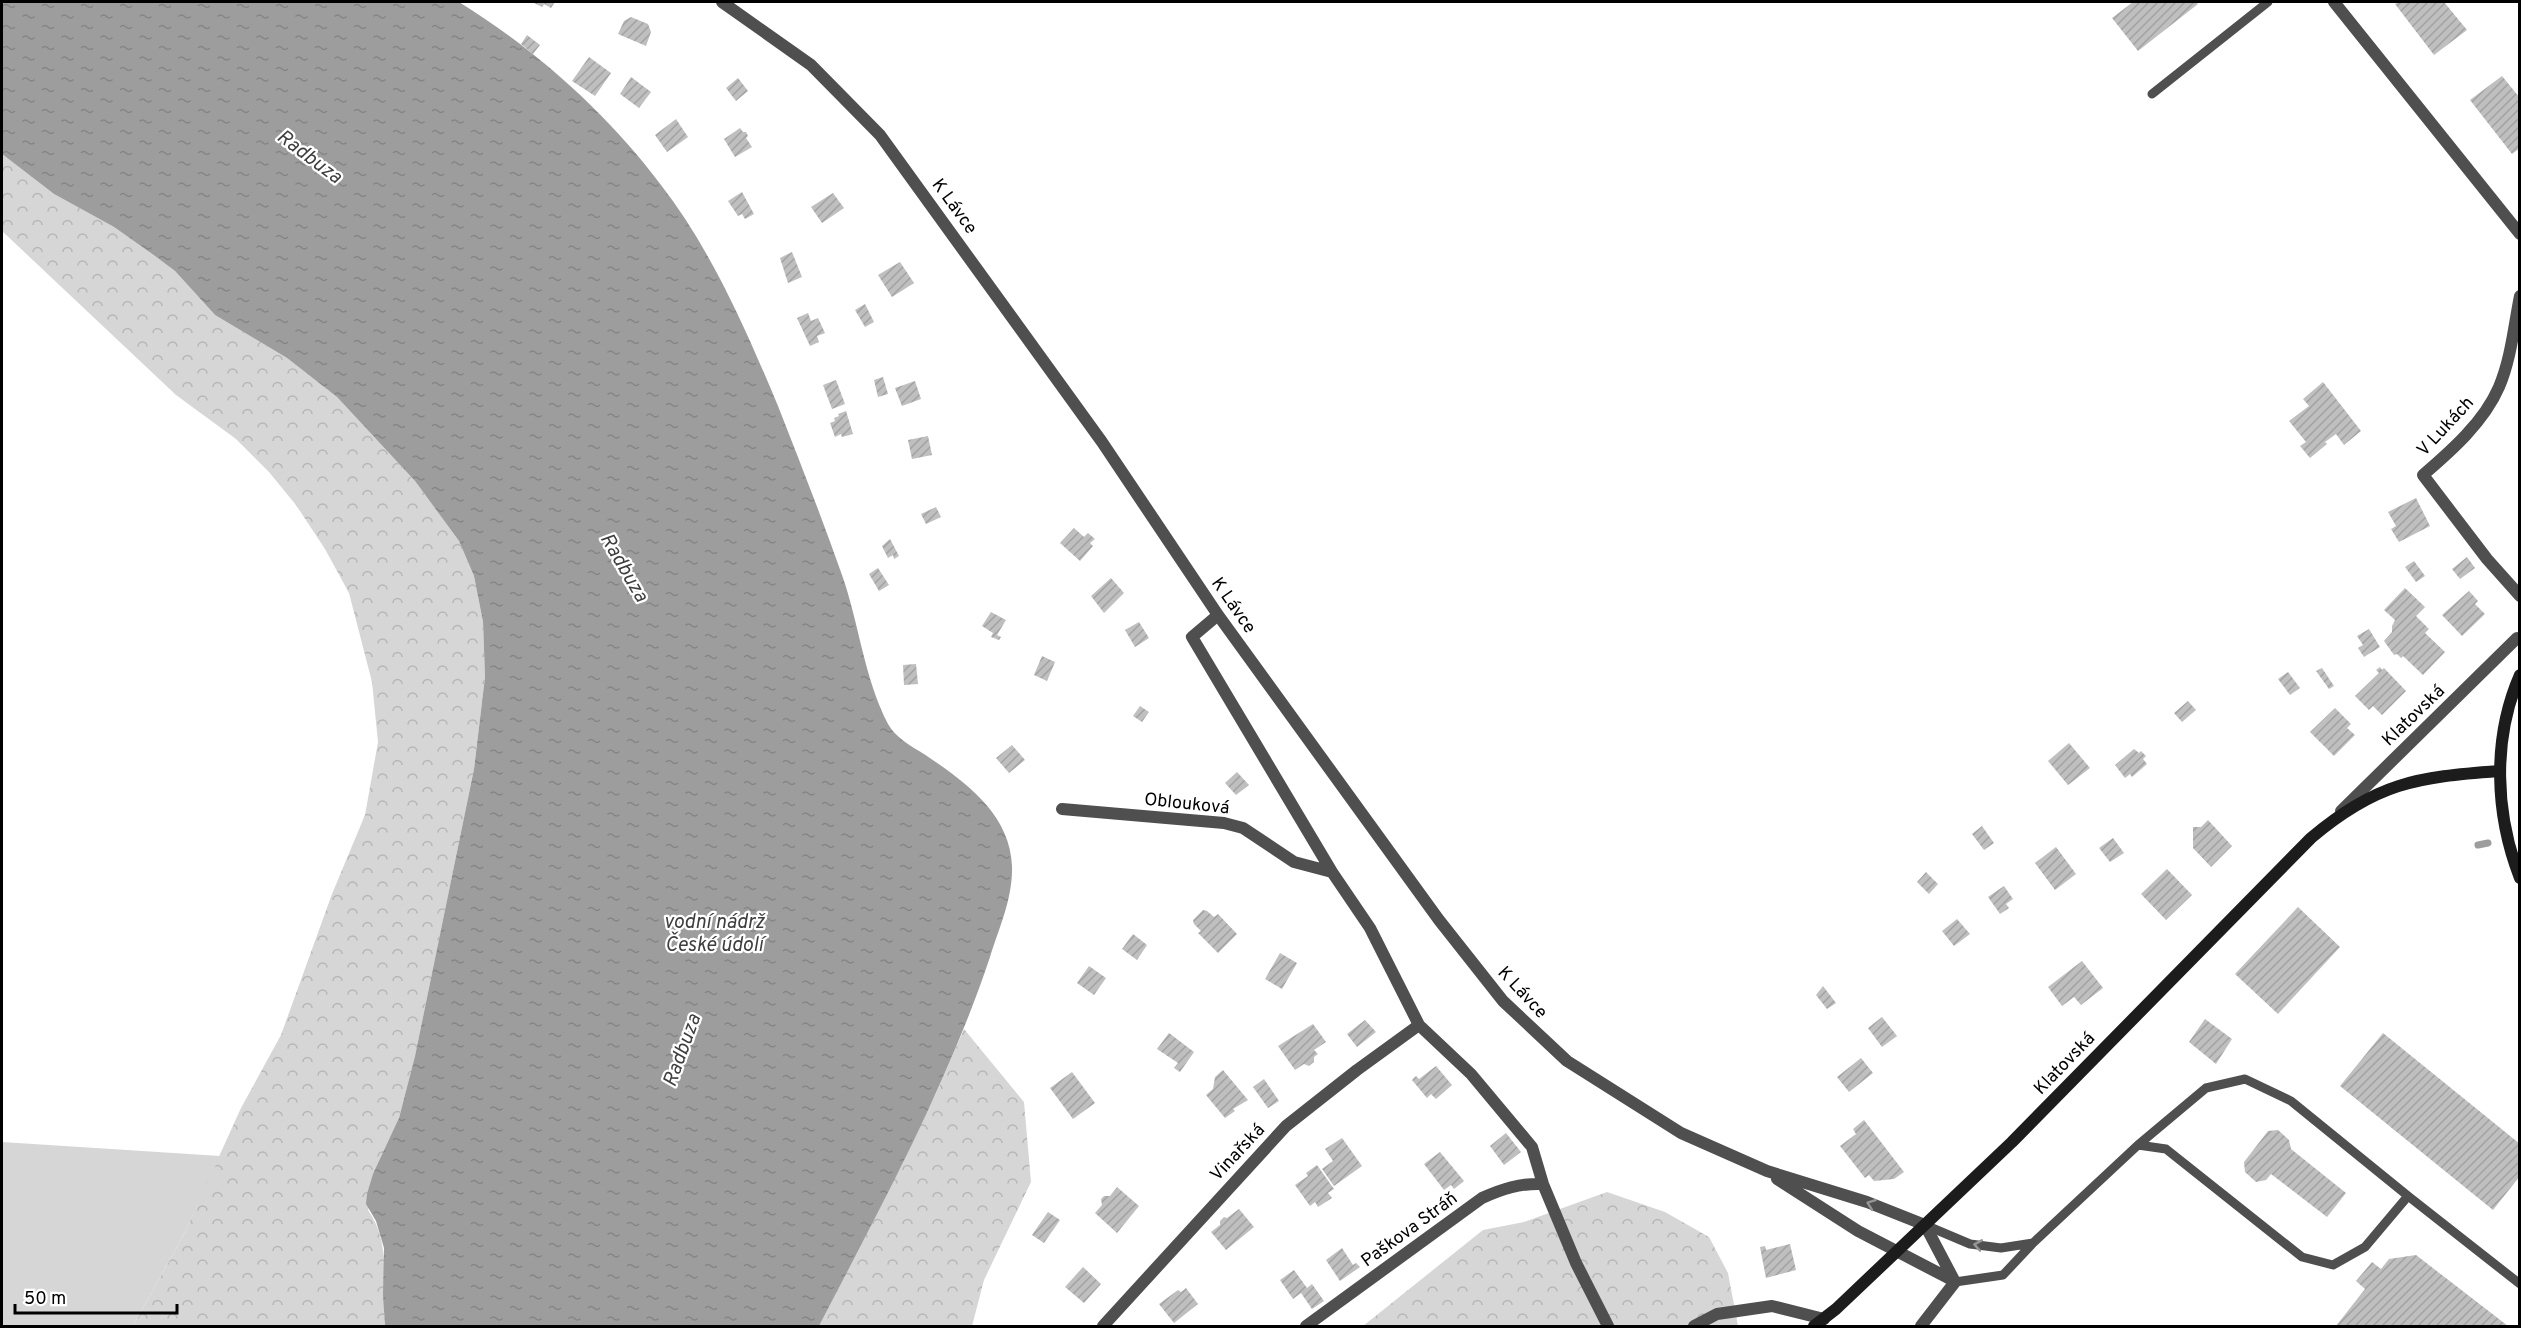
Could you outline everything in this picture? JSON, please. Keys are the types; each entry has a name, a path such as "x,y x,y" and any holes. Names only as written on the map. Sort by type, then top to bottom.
{"main road":[{"path":"2520,675 2505,728 2499,771 2506,832 2520,878"},
{"name":"Klatovská","path":"1819,1323 1926,1225 2020,1134 2311,838 2334,819 2365,799 2401,784 2450,775 2499,771"}],"street":[{"name":"K Lávce","path":"722,2 811,65 880,135 1095,432 1218,615 1439,920 1503,1001 1567,1061 1681,1133 1767,1171 1867,1202 1926,1225"},
{"path":"2334,2 2520,234"},
{"name":"V Lukách","path":"2520,296 2507,360 2498,388 2483,414 2423,476 2487,559 2520,596"},
{"path":"1218,615 1192,637 1332,872 1370,928 1419,1025 1471,1074 1532,1147 1543,1184 1576,1263 1608,1326"},
{"name":"Klatovská","path":"2334,819 2517,638"},
{"name":"Oblouková","path":"1062,809 1233,825 1255,835 1294,862 1332,872"},
{"name":"Vinařská","path":"1103,1326 1286,1126 1419,1025"},
{"name":"K Lávce","path":"1767,1171 1840,1220 1955,1282"},
{"name":"Paškova Stráň","path":"1306,1326 1482,1198 1509,1187 1528,1183 1543,1184"},
{"path":"1921,1326 1955,1282 1926,1225"},
{"path":"1694,1326 1718,1314 1772,1306 1819,1323"}],"lane":[{"path":"2152,94 2268,2"},
{"path":"1955,1282 2003,1275 2033,1242 2138,1145 2206,1088 2245,1079 2291,1101 2520,1284"},
{"path":"2138,1145 2166,1149 2302,1257 2333,1265 2365,1247 2408,1196"},
{"path":"1926,1225 1970,1244 2001,1248 2033,1242"}],"green space":[{"path":"2,154 54,194 114,227 155,256 175,271 215,315 287,358 337,397 415,481 459,541 474,576 483,622 485,677 474,769 415,1056 399,1118 368,1210 375,1223 383,1251 385,1326 133,1326 183,1236 241,1108 281,1035 332,894 365,815 378,742 372,682 349,593 325,549 296,505 269,472 236,439 176,395 2,231"},
{"path":"964,1029 1024,1102 1031,1182 984,1280 972,1326 819,1326 938,1089"},
{"path":"2,1142 220,1156 183,1236 133,1326 2,1326"},
{"path":"1607,1192 1665,1212 1709,1237 1728,1273 1738,1326 1363,1326 1483,1230 1524,1222"}],"water":[{"name":"vodní nádrž České údolí","path":"2,2 459,2 515,40 593,108 640,158 696,237 727,292 778,406 842,575 867,669 888,724 899,738 954,775 982,800 994,814 1003,830 1012,866 1005,913 954,1052 912,1145 819,1326 385,1326 384,1248 376,1221 366,1204 367,1194 373,1174 399,1118 415,1056 474,769 485,677 483,622 474,576 459,541 415,481 337,397 287,358 215,315 175,271 155,256 114,227 54,194 2,154"}],"building":[{"path":"532,2 555,2 551,8"},
{"path":"2133,2 2196,2 2198,4 2138,51 2112,18"},
{"path":"2399,2 2444,2 2467,30 2434,55 2395,4"},
{"path":"631,17 648,24 651,32 646,46 618,34 624,21"},
{"path":"527,35 540,45 533,54 521,44"},
{"path":"589,57 611,73 595,96 572,81"},
{"path":"2502,76 2520,98 2520,148 2512,154 2470,100"},
{"path":"631,77 651,92 639,108 620,94"},
{"path":"738,78 748,91 736,101 726,88"},
{"path":"676,119 688,137 667,152 655,135"},
{"path":"740,128 746,132 748,136 746,138 752,147 735,157 724,139"},
{"path":"742,192 754,214 745,219 742,214 738,216 728,201"},
{"path":"833,193 844,208 822,223 811,207"},
{"path":"792,252 802,277 788,283 780,258"},
{"path":"900,262 914,283 892,297 878,275"},
{"path":"865,304 874,322 865,327 855,310"},
{"path":"808,313 811,321 818,318 825,333 817,336 819,342 810,346 797,318"},
{"path":"883,377 888,394 878,397 874,380"},
{"path":"836,380 845,404 832,409 823,385"},
{"path":"915,381 921,399 902,406 895,388"},
{"path":"2323,382 2361,431 2344,445 2336,434 2310,458 2300,446 2306,442 2289,421 2309,406 2303,399"},
{"path":"846,411 853,434 842,437 841,434 835,437 830,423 835,421 834,418 839,416 838,414"},
{"path":"928,436 932,455 912,459 908,440"},
{"path":"2416,498 2430,526 2399,542 2391,529 2396,526 2388,512"},
{"path":"936,507 941,517 926,524 921,514"},
{"path":"1074,528 1084,537 1088,533 1095,539 1090,543 1093,546 1080,561 1060,543"},
{"path":"890,539 899,556 894,559 893,555 888,558 882,546"},
{"path":"2467,557 2475,568 2460,579 2452,569"},
{"path":"2414,561 2425,576 2416,582 2405,567"},
{"path":"878,568 889,585 879,591 869,574"},
{"path":"1111,578 1124,593 1104,613 1091,596"},
{"path":"2405,588 2425,607 2416,616 2429,629 2425,633 2445,652 2423,675 2403,656 2401,658 2397,654 2394,655 2384,641 2392,632 2395,620 2384,610"},
{"path":"2469,591 2478,601 2475,604 2485,614 2462,636 2442,615"},
{"path":"991,612 1006,620 997,635 1001,637 999,640 991,637 993,633 982,626"},
{"path":"1139,622 1149,638 1135,647 1125,630"},
{"path":"2369,629 2380,647 2364,657 2358,648 2363,645 2357,636"},
{"path":"1042,656 1055,662 1047,681 1034,675"},
{"path":"916,664 918,684 904,685 903,665"},
{"path":"2380,667 2382,670 2384,668 2406,691 2382,715 2373,706 2369,710 2355,696 2379,673 2376,670"},
{"path":"2322,668 2334,686 2329,689 2316,671"},
{"path":"2288,672 2300,688 2290,695 2278,679"},
{"path":"2188,701 2196,710 2182,722 2174,713"},
{"path":"1140,706 1149,712 1142,722 1133,716"},
{"path":"2335,708 2351,724 2347,728 2355,735 2334,756 2310,732"},
{"path":"2069,743 2090,768 2068,785 2048,761"},
{"path":"1012,745 1025,760 1009,773 996,758"},
{"path":"2134,749 2146,756 2143,759 2147,764 2132,777 2130,774 2125,778 2115,765"},
{"path":"1237,772 1249,785 1236,795 1225,783"},
{"path":"2208,820 2232,846 2211,867 2193,848 2193,827 2201,827"},
{"path":"1982,826 1994,843 1984,850 1972,834"},
{"path":"2113,838 2124,853 2110,862 2099,848"},
{"path":"2056,847 2076,874 2055,890 2035,863"},
{"path":"2167,869 2192,895 2166,920 2141,894"},
{"path":"1926,872 1938,884 1929,894 1917,882"},
{"path":"2004,886 2013,899 2006,904 2009,908 2000,914 1988,897"},
{"path":"2298,907 2340,947 2278,1014 2235,974"},
{"path":"1203,910 1214,917 1218,914 1237,934 1218,953 1198,933 1201,931 1194,924 1193,920"},
{"path":"1957,919 1970,934 1954,946 1942,931"},
{"path":"1133,934 1147,945 1137,960 1122,949"},
{"path":"1280,953 1297,963 1282,989 1265,979"},
{"path":"2082,961 2103,988 2081,1005 2074,997 2062,1006 2048,987"},
{"path":"1089,966 1106,978 1094,995 1077,983"},
{"path":"1823,986 1836,1003 1827,1009 1816,995"},
{"path":"1882,1017 1897,1036 1882,1047 1868,1028"},
{"path":"2205,1019 2232,1039 2216,1064 2189,1042"},
{"path":"1365,1020 1376,1032 1357,1047 1347,1034"},
{"path":"1313,1024 1326,1042 1314,1050 1318,1054 1314,1057 1314,1062 1309,1066 1304,1064 1295,1070 1278,1046"},
{"path":"1169,1033 1194,1052 1180,1072 1174,1068 1178,1063 1157,1049"},
{"path":"2383,1033 2520,1144 2520,1176 2493,1210 2340,1086"},
{"path":"1861,1058 1873,1073 1849,1092 1837,1077"},
{"path":"1436,1066 1452,1085 1436,1099 1431,1094 1427,1098 1412,1080 1416,1076 1419,1079"},
{"path":"1223,1070 1248,1100 1233,1109 1235,1111 1225,1118 1206,1095 1213,1089 1215,1077"},
{"path":"1072,1072 1095,1103 1073,1119 1050,1088"},
{"path":"1264,1079 1279,1101 1268,1108 1253,1087"},
{"path":"1864,1120 1904,1172 1894,1179 1874,1181 1869,1175 1865,1178 1840,1146 1856,1134 1853,1129"},
{"path":"2278,1130 2289,1140 2291,1149 2346,1193 2327,1217 2271,1174 2266,1180 2256,1182 2245,1172 2244,1162 2268,1131"},
{"path":"1506,1133 1521,1152 1504,1165 1490,1146"},
{"path":"1342,1138 1362,1166 1334,1186 1322,1169 1333,1161 1325,1149"},
{"path":"1440,1152 1464,1181 1454,1189 1451,1185 1444,1190 1424,1164"},
{"path":"1317,1165 1334,1189 1328,1193 1332,1198 1318,1207 1315,1202 1310,1206 1295,1185 1308,1176 1306,1173"},
{"path":"1117,1187 1139,1206 1117,1233 1095,1213 1102,1205 1101,1199 1104,1196 1110,1196"},
{"path":"1239,1209 1254,1227 1226,1250 1211,1232 1220,1225 1224,1217 1227,1218"},
{"path":"1048,1212 1060,1220 1044,1243 1032,1235"},
{"path":"1790,1244 1796,1270 1766,1278 1760,1247 1765,1246 1766,1250"},
{"path":"1342,1248 1353,1265 1356,1263 1360,1267 1340,1281 1326,1260"},
{"path":"2416,1255 2508,1326 2336,1326 2365,1289 2356,1281 2372,1262 2381,1269 2389,1259"},
{"path":"1083,1267 1101,1284 1084,1303 1065,1287"},
{"path":"1294,1270 1307,1288 1312,1284 1324,1301 1312,1309 1301,1293 1293,1299 1280,1280"},
{"path":"1186,1288 1198,1304 1174,1323 1159,1304 1178,1290 1181,1292"}],"waterway":[{"path":"2478,845 2488,843"}],"water label":[{"name":"Radbuza","path":"310,156"},
{"name":"Radbuza","path":"625,567"},
{"name":"Radbuza","path":"681,1050"}]}
